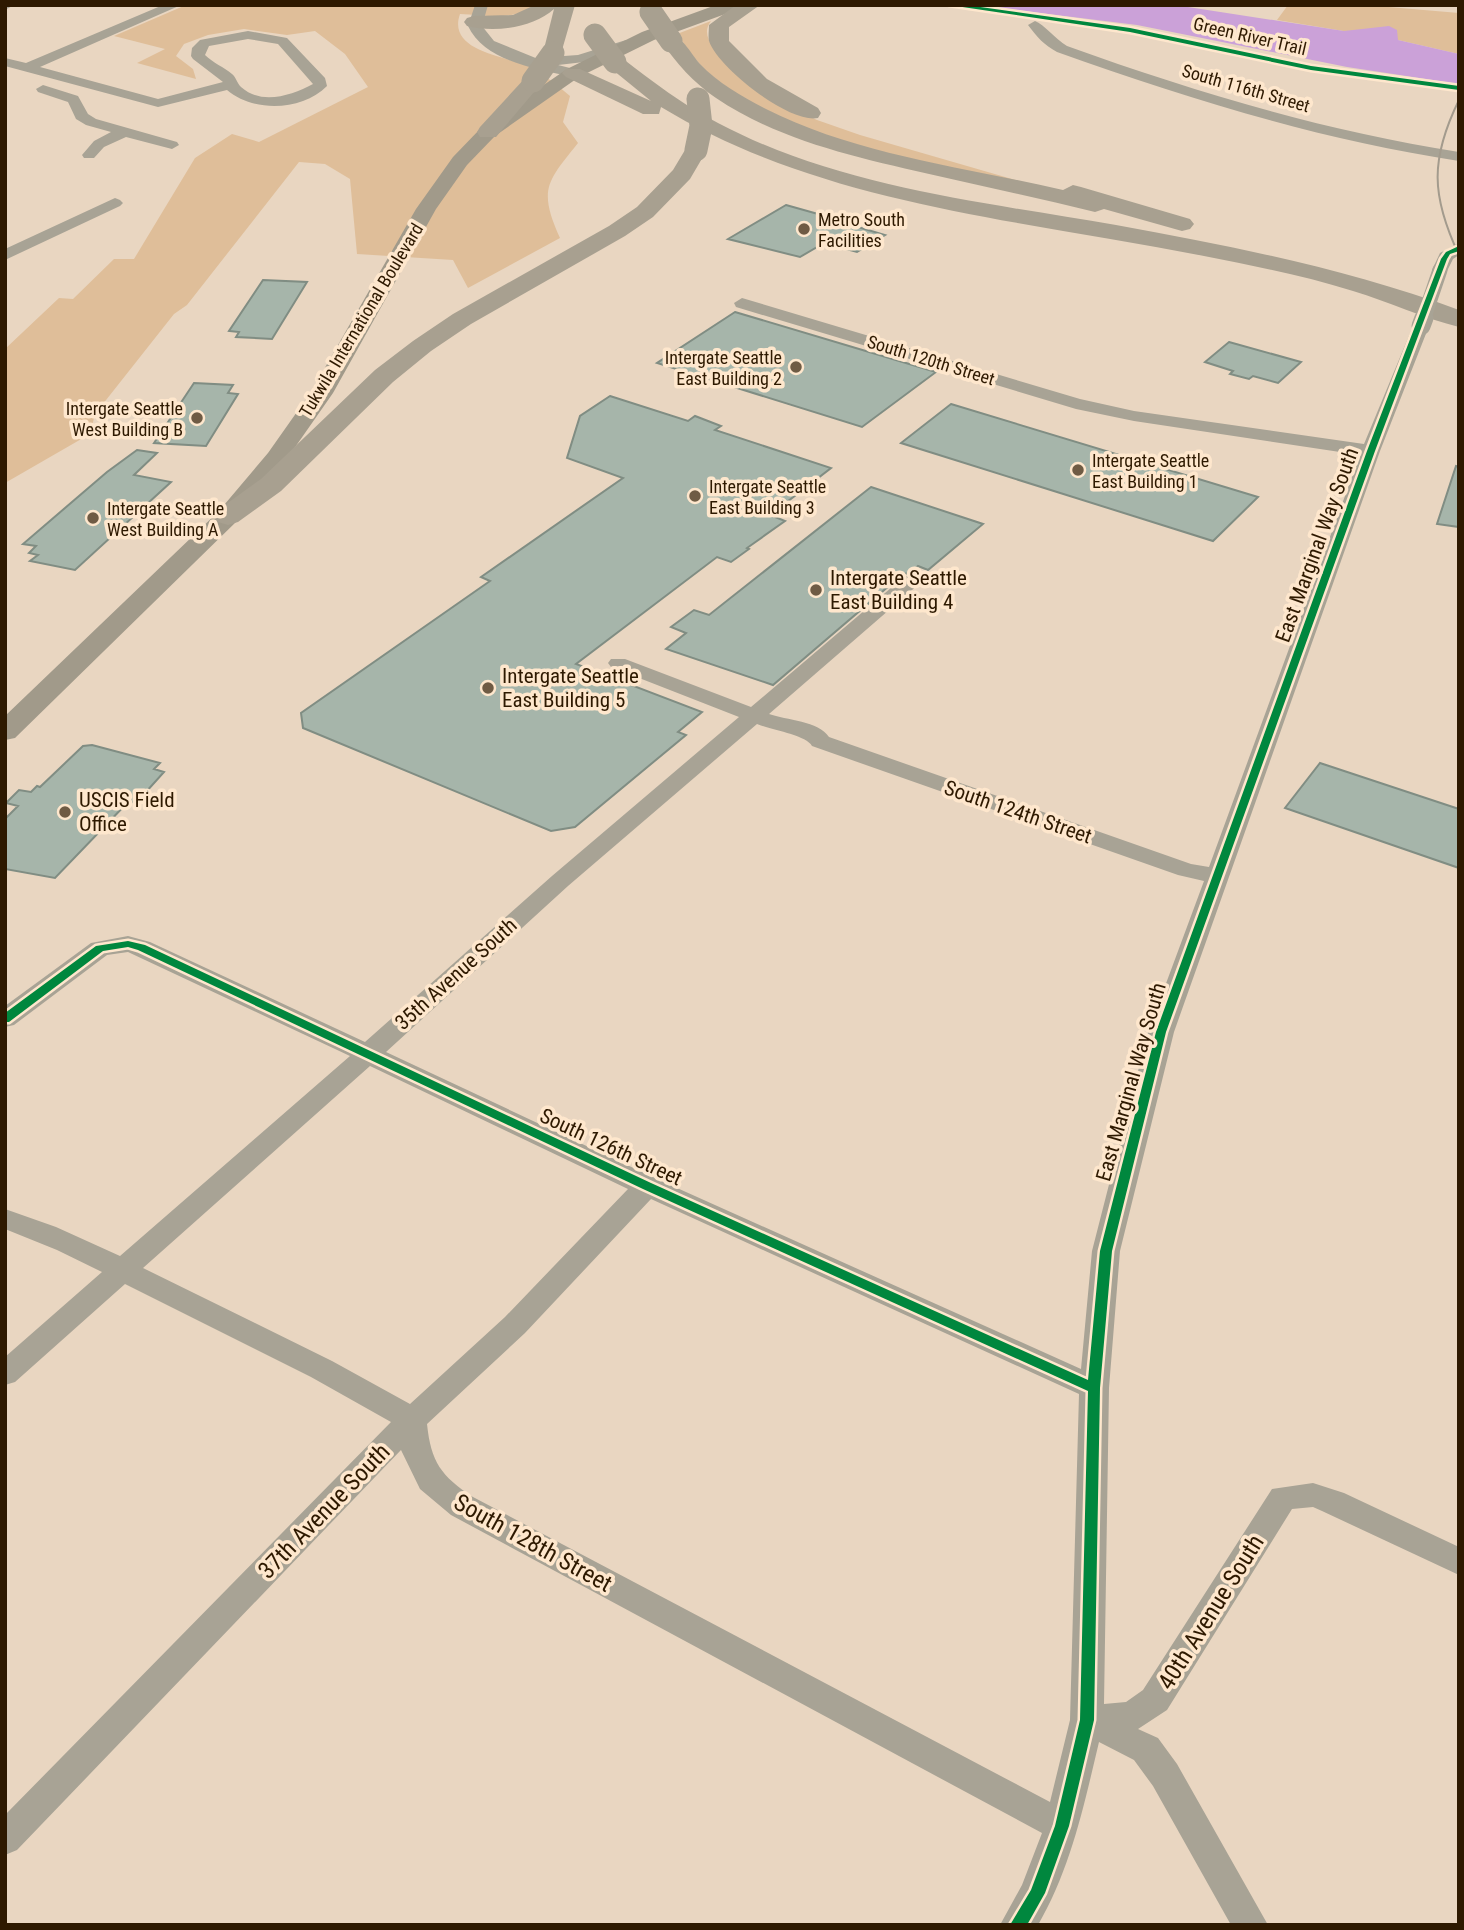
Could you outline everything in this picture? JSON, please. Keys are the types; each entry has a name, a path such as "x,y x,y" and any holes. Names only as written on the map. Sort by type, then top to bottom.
{"highway":[{"path":"478,14 520,19 536,14 547,5"},
{"path":"488,132 553,53 565,5"},
{"path":"750,5 719,25 719,41 739,65 795,107 871,135 1186,225"},
{"path":"649,9 683,61 717,89 755,111 816,137 873,154 1348,265 1459,299"},
{"path":"591,26 615,62 637,82 679,111 767,152"},
{"path":"228,516 271,485 384,376 422,346 462,319 617,231 645,212 682,174 696,150 701,126 698,99 680,67 683,61"},
{"path":"573,73 662,114 828,174 901,192 1285,265 1341,280 1459,319"},
{"path":"534,79 576,86 598,85"}],"main road":[{"path":"534,79 573,73 640,39 733,5"},
{"name":"Tukwila International Boulevard","path":"5,732 228,516 276,458 322,393 426,209 460,161 488,132"}],"street":[{"path":"11,79 27,68 175,5"},
{"path":"478,14 478,36 534,79 573,73"},
{"name":"South 116th Street","path":"1035,25 1048,41 1062,49 1182,91 1377,144 1459,157"},
{"path":"248,35 282,41 320,81 320,86 293,101 270,103 240,93 231,84 228,77 211,68 198,56 197,52 205,43 248,35"},
{"path":"534,79 579,59 640,39"},
{"path":"5,62 158,103 231,84"},
{"path":"11,79 73,98 79,104 85,120 172,145"},
{"path":"89,155 99,144 124,132"},
{"path":"5,255 115,203"},
{"name":"East Marginal Way South","path":"1018,1925 1037,1893 1062,1826 1087,1720 1094,1388 1106,1251 1136,1124 1161,1032 1371,450 1446,256 1459,248"},
{"name":"South 120th Street","path":"742,303 1076,404 1121,411 1128,415 1150,416 1371,450"},
{"name":"35th Avenue South","path":"5,1374 560,881 912,580"},
{"name":"South 124th Street","path":"618,663 786,728 788,736 808,743 820,741 1178,867 1218,876"},
{"name":"South 126th Street","path":"5,1019 100,948 113,944 141,947 647,1186 1094,1388"},
{"name":"37th Avenue South","path":"5,1839 412,1420 515,1325 647,1186"},
{"path":"5,1219 122,1270 356,1385 412,1420"},
{"name":"South 128th Street","path":"412,1420 414,1445 422,1469 436,1490 1062,1826"},
{"name":"40th Avenue South","path":"1087,1720 1133,1716 1155,1700 1283,1498 1313,1495 1333,1502 1459,1562"},
{"path":"1087,1720 1146,1749 1165,1775 1250,1925"}],"shaded area":[{"path":"186,5 534,5 508,16 460,14 458,27 463,38 472,46 535,69 570,96 563,122 578,143 553,177 548,197 549,208 560,238 468,288 453,260 357,254 350,179 325,164 299,162 187,305 174,314 95,414 90,434 5,483 5,349 59,298 73,299 114,259 134,259 195,158 232,134 259,142 368,87 345,54 315,31 287,35 244,29 208,35 184,44 176,56 193,69 196,79 137,63 165,49 114,36"},
{"path":"975,5 1175,5 1344,31 1389,26 1397,30 1398,40 1459,54 1459,84 1347,67 1137,25"},
{"path":"1288,5 1365,5 1459,13 1459,54 1398,40 1277,20"},
{"path":"711,21 707,34 713,47 795,110 860,135 1022,182 859,146 779,117 743,98 711,75 677,34"}],"building":[{"name":"Metro South Facilities","path":"786,205 885,235 857,252 824,243 800,257 728,239"},
{"path":"263,280 307,282 272,339 236,337 239,332 229,331"},
{"name":"Intergate Seattle East Building 2","path":"735,312 936,372 862,427 657,363"},
{"path":"1229,342 1301,362 1278,383 1253,376 1249,379 1230,374 1233,371 1205,362"},
{"name":"Intergate Seattle West Building B","path":"194,383 233,385 228,393 238,394 206,446 154,443"},
{"path":"610,396 688,421 695,416 721,426 715,430 831,468 770,515 785,521 747,548 749,549 731,562 717,557 576,664 702,712 678,732 686,735 575,827 551,831 303,728 301,713 490,581 481,577 623,478 567,458 580,416"},
{"name":"Intergate Seattle East Building 1","path":"951,404 1258,497 1213,541 901,443"},
{"name":"Intergate Seattle West Building A","path":"137,450 157,453 134,475 171,482 75,570 30,561 38,555 29,553 36,546 23,544 107,472"},
{"path":"1456,466 1459,467 1459,527 1437,524"},
{"name":"Intergate Seattle East Building 4","path":"871,487 983,524 928,570 918,566 910,573 903,574 773,685 666,649 686,633 671,627 694,610 709,615"},
{"name":"USCIS Field Office","path":"92,745 160,763 154,769 164,772 136,803 129,801 55,878 5,869 5,819 18,806 6,803 19,790 31,792 37,786 40,787 83,746"},
{"path":"1320,763 1459,809 1459,868 1285,808"}],"tram line":[{"path":"1459,100 1443,141 1438,178 1443,214 1459,255"}],"cycle path":[{"name":"Green River Trail","path":"952,5 1130,30 1311,68 1459,88"},
{"path":"1018,1925 1037,1893 1062,1826 1087,1720 1094,1388 1106,1251 1161,1032 1371,451 1444,259 1448,253 1459,248"},
{"path":"5,1019 100,948 128,944 141,947 647,1186 1094,1388"}],"place":[{"name":"Metro South Facilities","path":"804,229"},
{"name":"Intergate Seattle East Building 2","path":"796,367"},
{"name":"Intergate Seattle West Building B","path":"197,418"},
{"name":"Intergate Seattle East Building 1","path":"1078,470"},
{"name":"Intergate Seattle East Building 3","path":"695,496"},
{"name":"Intergate Seattle West Building A","path":"93,518"},
{"name":"Intergate Seattle East Building 4","path":"816,590"},
{"name":"Intergate Seattle East Building 5","path":"488,688"},
{"name":"USCIS Field Office","path":"65,812"}]}
